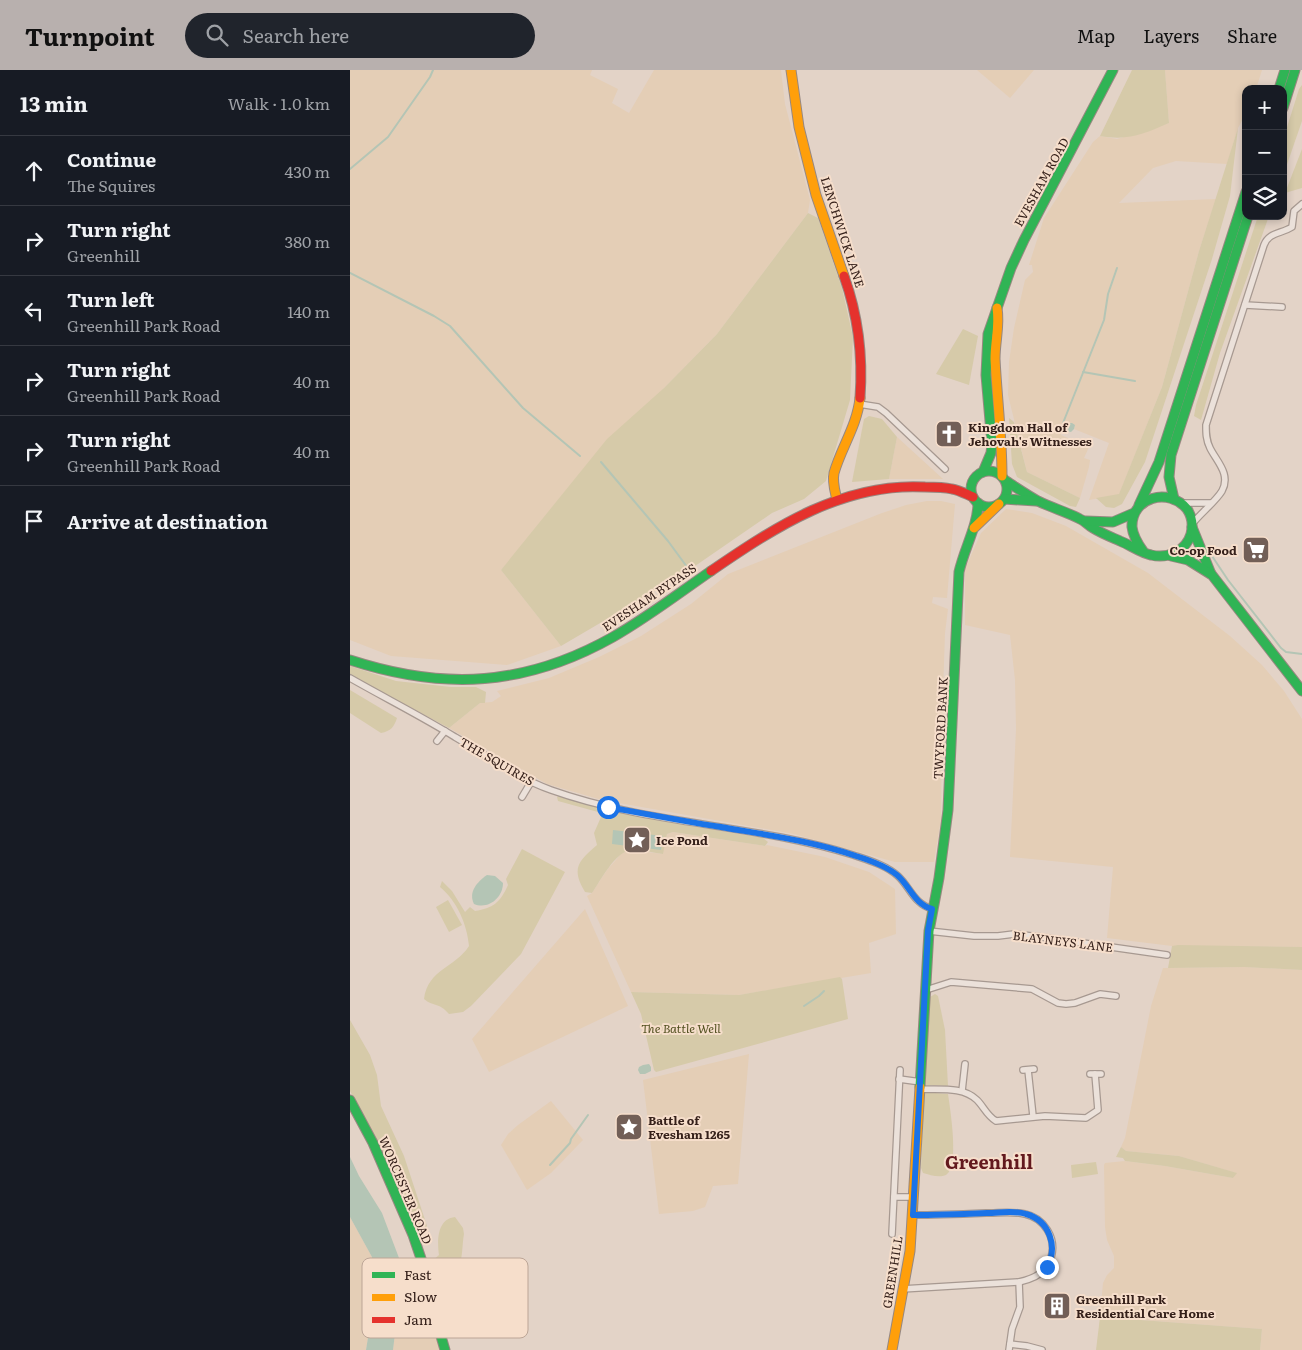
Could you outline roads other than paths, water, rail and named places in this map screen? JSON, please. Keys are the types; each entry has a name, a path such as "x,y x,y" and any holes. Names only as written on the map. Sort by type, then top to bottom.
{"main road":[{"name":"LENCHWICK LANE","path":"791,70 799,128 816,195 849,290 857,323 861,363 859,404 850,436 834,474 833,482 836,500"},
{"name":"EVESHAM ROAD","path":"983,472 991,453 992,444 986,375 987,345 991,318 997,308 1026,234 1084,130 1113,70"},
{"path":"1280,85 1285,70"},
{"path":"1287,95 1295,70"},
{"path":"1143,551 1133,537 1132,529 1136,510 1158,462 1242,204"},
{"path":"1247,220 1171,455 1168,479 1170,491 1190,516 1192,526 1212,575 1302,691"},
{"name":"EVESHAM ROAD","path":"997,308 999,319 996,381 1004,479"},
{"path":"1038,501 1002,502 990,507 976,500 972,486 974,480 983,472 995,472 1038,501 1082,520 1093,528 1126,544 1156,556 1180,556 1194,562 1212,575"},
{"path":"1002,502 1008,491 1004,479"},
{"name":"EVESHAM BYPASS","path":"350,660 399,674 444,680 502,677 559,662 594,647 630,627 750,544 787,522 836,500 868,491 895,487 949,488 974,480"},
{"name":"EVESHAM BYPASS","path":"949,488 976,500"},
{"path":"1082,520 1113,522 1157,497 1178,501"},
{"name":"TWYFORD BANK","path":"928,931 939,878 948,810 959,572 967,542 978,514 976,500"},
{"name":"TWYFORD BANK","path":"974,528 1002,502"},
{"path":"1171,556 1186,544 1190,538 1192,526"},
{"path":"1126,544 1150,561 1162,563 1178,562 1191,565 1213,584 1221,588"},
{"name":"GREENHILL","path":"892,1350 910,1251 921,1085 928,931"},
{"name":"WORCESTER ROAD","path":"350,1100 373,1144 413,1235 421,1258"}],"street":[{"path":"1192,526 1221,492 1224,481 1223,468 1210,449 1206,437 1206,425 1266,240 1273,234 1292,227 1294,211 1302,204"},
{"path":"1245,305 1282,307"},
{"path":"859,404 878,407 886,413 945,469"},
{"path":"1178,501 1211,503"},
{"name":"THE SQUIRES","path":"350,678 531,782 574,798 608,807 782,837 854,855 897,875 922,906 932,909"},
{"path":"437,741 445,731"},
{"path":"522,798 531,782"},
{"name":"BLAYNEYS LANE","path":"928,931 974,936 1014,934 1167,955"},
{"path":"926,990 951,982 974,983 1037,990 1051,1000 1066,1004 1076,1003 1100,994 1116,996"},
{"path":"962,1091 965,1080 965,1064"},
{"name":"GREENHILL","path":"892,1234 900,1070"},
{"path":"1028,1070 1033,1116"},
{"path":"1096,1074 1098,1110 1104,1115"},
{"path":"900,1079 921,1085 962,1091 971,1095 991,1118 996,1121 1033,1116 1080,1119 1091,1117 1098,1110"},
{"path":"894,1197 914,1197"},
{"path":"902,1289 1020,1282 1038,1276 1051,1259 1052,1238 1046,1228 1035,1218 1026,1214 913,1215"},
{"path":"1020,1282 1020,1307 1012,1328 1010,1347 1042,1350"}],"waterway":[{"path":"350,169 388,137 433,70"},
{"path":"1063,423 1104,320 1108,294 1117,268"},
{"path":"350,273 450,326 523,408 580,456"},
{"path":"1083,372 1135,381"},
{"path":"601,462 668,541 690,571"},
{"path":"1210,553 1228,580 1281,648 1286,652 1302,654"},
{"path":"804,1006 824,991"},
{"path":"550,1165 570,1143 588,1115"}],"place":[{"name":"Kingdom Hall of Jehovah's Witnesses","path":"949,434"},
{"name":"Co-op Food","path":"1256,550"},
{"name":"Ice Pond","path":"637,840"},
{"name":"Battle of Evesham 1265","path":"629,1127"},
{"name":"Greenhill Park Residential Care Home","path":"1057,1306"}],"district":[{"name":"Greenhill","path":"989,1161"}],"park label":[{"name":"The Battle Well","path":"681,1028"}]}
